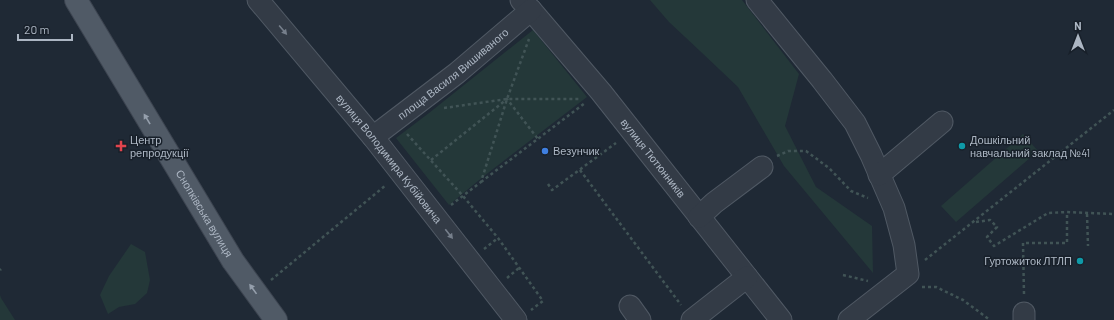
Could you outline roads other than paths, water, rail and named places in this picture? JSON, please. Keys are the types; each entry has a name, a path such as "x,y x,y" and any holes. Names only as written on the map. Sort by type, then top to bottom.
{"main road":[{"name":"Снопківська вулиця","path":"76,0 233,261 276,320"}],"street":[{"name":"вулиця Володимира Кубійовича","path":"258,0 374,137 516,320"},
{"path":"757,0 855,123 894,208 915,280 849,320"},
{"name":"площа Василя Вишиваного","path":"374,137 457,73 526,5"},
{"name":"вулиця Тютюнників","path":"526,5 601,92 781,320"},
{"path":"879,175 942,122"},
{"path":"699,217 714,203 769,162"},
{"path":"692,320 748,277"}],"place":[{"name":"Центр репродукції","path":"121,146"},
{"name":"Дошкільний навчальний заклад №41","path":"962,146"},
{"name":"Везунчик","path":"545,151"},
{"name":"Гуртожиток ЛТЛП","path":"1080,261"}]}
